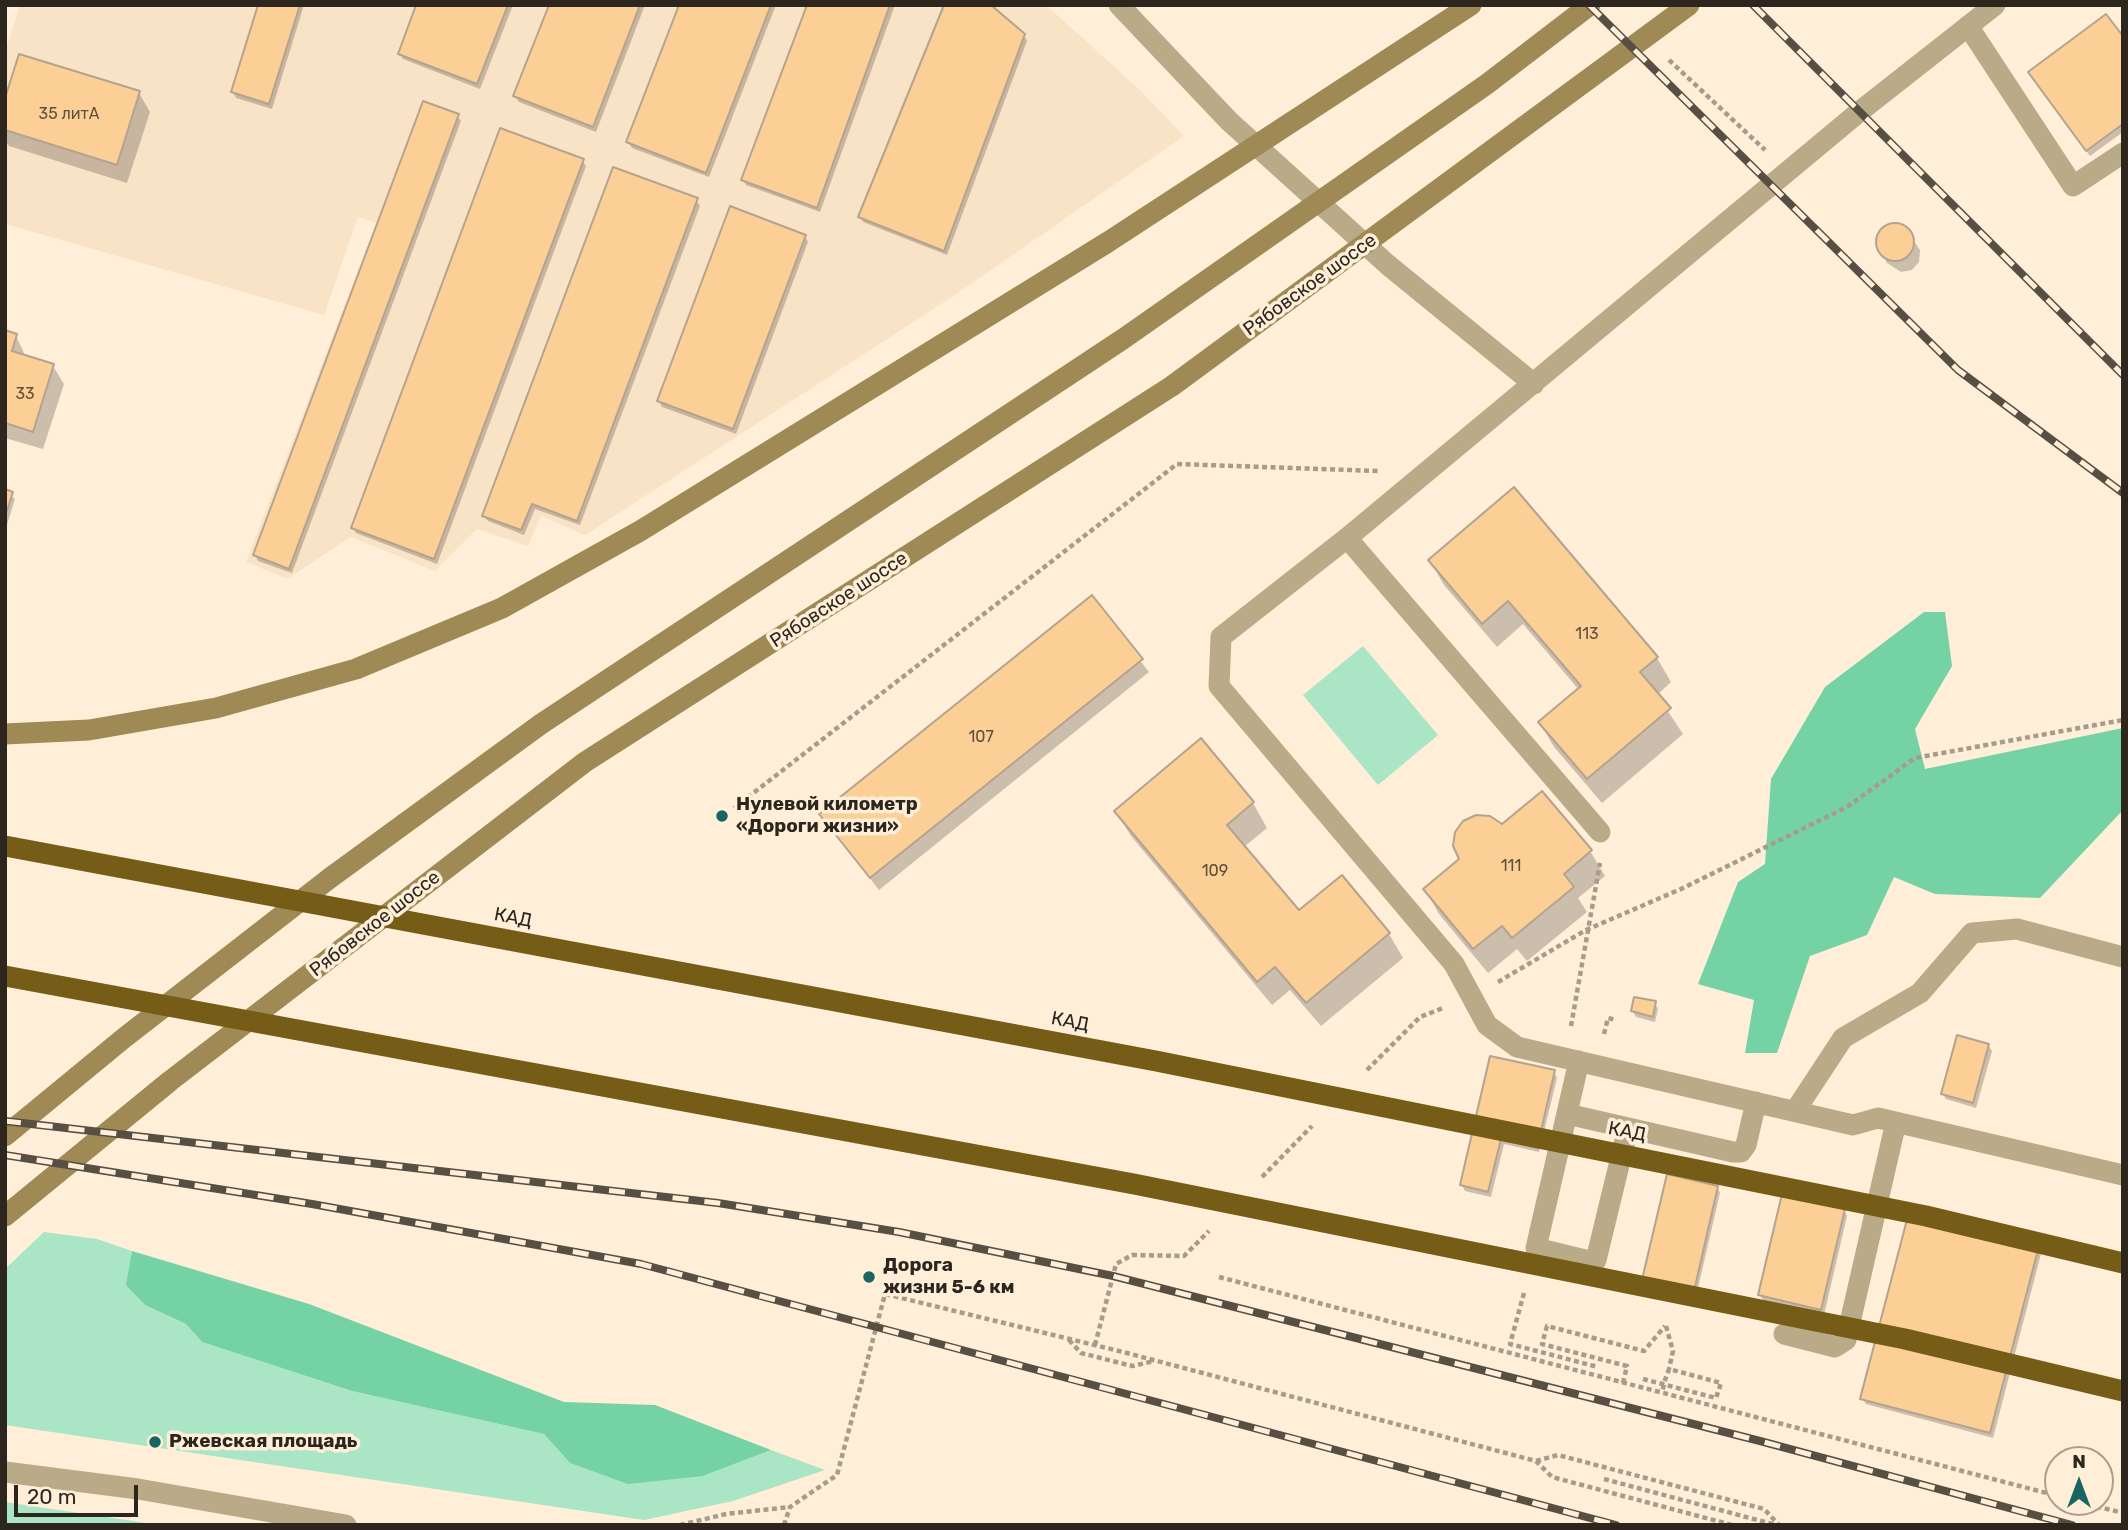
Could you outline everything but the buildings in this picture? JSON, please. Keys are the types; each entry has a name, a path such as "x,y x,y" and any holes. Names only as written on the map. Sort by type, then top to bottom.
{"highway":[{"name":"КАД","path":"5,846 1156,1060 1926,1216 2123,1264"},
{"path":"5,976 1134,1184 1905,1339 2123,1391"}],"main road":[{"path":"5,734 89,730 216,708 356,669 502,608 640,531 1108,242 1471,5"},
{"path":"5,1136 124,1038 330,878 541,724 1123,339 1487,84 1590,5"},
{"name":"Рябовское шоссе","path":"5,1216 170,1082 585,762 1172,386 1689,5"}],"street":[{"path":"1119,5 1229,121 1388,265 1534,384"},
{"path":"1995,5 1859,111 1348,538 1221,637 1219,685 1454,964 1487,1025 1517,1047 1853,1125 1878,1118 2123,1175"},
{"path":"1968,26 2073,186 2123,153"},
{"path":"1348,538 1600,832"},
{"path":"1795,1111 1843,1038 1920,993 1972,933 2017,929 2123,957"},
{"path":"1573,1060 1567,1114 1536,1248 1589,1261 1599,1255 1629,1128"},
{"path":"1567,1114 1741,1152 1746,1145 1756,1102"},
{"path":"1784,1334 1835,1346 1846,1340 1896,1122"},
{"path":"5,1472 138,1489 346,1525"}],"path":[{"path":"1660,52 1771,155"},
{"path":"734,808 1177,464 1382,471"},
{"path":"1472,997 1586,930 1681,889 1847,807 1915,758 2123,720"},
{"path":"1573,1060 1586,930 1601,876 1600,832"},
{"path":"1095,1345 1116,1264 1132,1255 1184,1256"},
{"path":"1219,1277 2044,1492"},
{"path":"681,1525 726,1514 790,1507 837,1475 885,1294 1155,1360 1536,1461 1558,1455 1764,1509 1777,1525"},
{"path":"1623,1383 1627,1366 1542,1344 1546,1326 1644,1351 1665,1326"},
{"path":"1514,1327 1510,1344 1598,1367"},
{"path":"1067,1338 1081,1353 1133,1366 1155,1360"},
{"path":"1662,1392 1673,1351"},
{"path":"1643,1378 1716,1398 1721,1383 1669,1369"},
{"path":"1536,1461 1552,1477 1732,1525"},
{"path":"1604,1479 1777,1525"},
{"path":"784,1525 790,1507"}],"shaded area":[{"path":"20,5 1046,5 1141,91 1184,136 955,295 585,535 541,516 528,546 477,529 435,571 351,537 287,579 246,562 376,223 358,217 324,315 5,224 5,52"}],"green space":[{"path":"1924,612 1945,612 1952,666 1915,729 1925,769 2123,728 2123,810 2040,898 1935,894 1894,877 1867,935 1810,956 1777,1053 1745,1053 1754,1000 1698,984 1738,882 1765,864 1771,779 1825,687"},
{"path":"1363,646 1438,735 1378,785 1303,695"},
{"path":"44,1232 97,1239 132,1251 127,1285 145,1305 186,1324 202,1342 352,1391 544,1434 570,1463 703,1476 771,1450 825,1470 733,1501 644,1520 5,1425 5,1269"},
{"path":"132,1251 309,1304 564,1402 655,1405 771,1450 703,1476 628,1484 570,1463 544,1434 352,1391 202,1342 186,1324 145,1305 126,1285"},
{"path":"5,1502 133,1521 157,1525 5,1525"}],"railway":[{"path":"1589,5 1958,370 2123,493"},
{"path":"1753,5 2123,375"},
{"path":"5,1121 718,1203 899,1232 1113,1276 1760,1441 2072,1525"},
{"path":"5,1155 312,1204 641,1264 1616,1525"}],"place":[{"name":"Нулевой километр «Дороги жизни»","path":"722,816"},
{"name":"Дорога жизни 5-6 км","path":"869,1277"},
{"name":"Ржевская площадь","path":"155,1442"}]}
